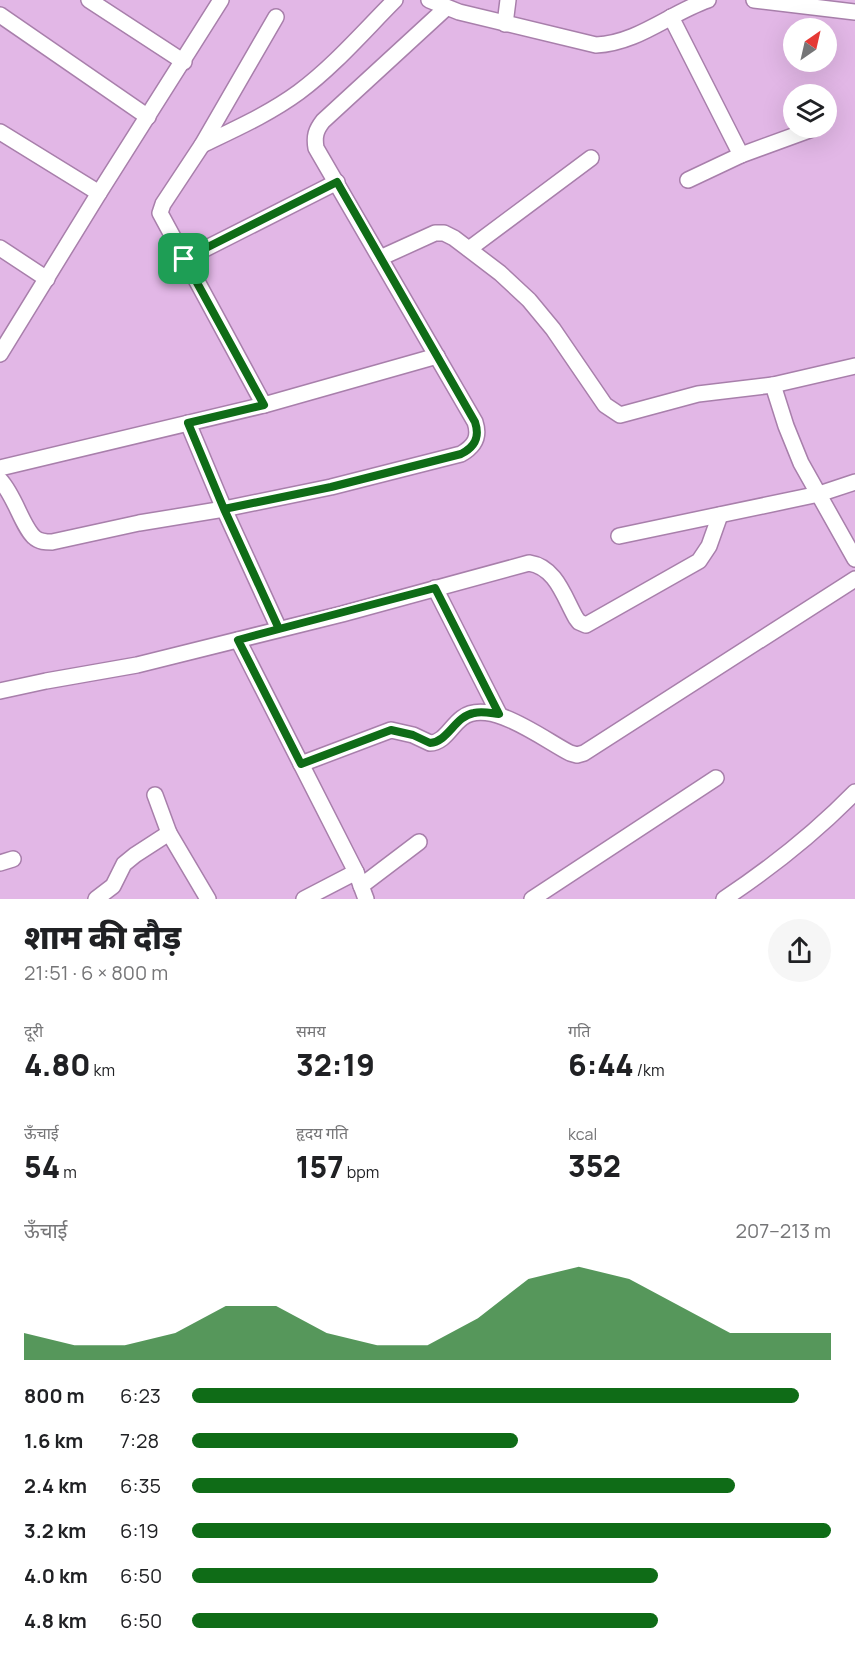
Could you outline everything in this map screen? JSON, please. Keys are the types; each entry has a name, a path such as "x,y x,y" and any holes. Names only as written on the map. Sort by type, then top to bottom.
{"street":[{"path":"90,0 184,62"},
{"path":"0,354 221,0"},
{"path":"202,145 255,119 298,92 316,78 395,0"},
{"path":"429,0 446,8 505,24 597,45 613,44 629,38 671,17 687,4 708,0"},
{"path":"505,24 508,0"},
{"path":"753,0 855,12"},
{"path":"0,480 15,501 34,537 52,542 139,523 224,509 331,487 468,451 477,439 478,430 475,422 316,148 314,139 318,127 446,8"},
{"path":"0,15 148,117"},
{"path":"264,405 160,213 163,204 202,145 276,17"},
{"path":"671,17 741,155"},
{"path":"0,132 99,193"},
{"path":"688,180 741,155 788,138"},
{"path":"469,249 591,158"},
{"path":"184,259 337,182"},
{"path":"380,258 435,233 444,233 469,249 529,300 553,329 605,405 615,413 627,414 698,394 773,385 855,366"},
{"path":"0,248 47,279"},
{"path":"0,468 264,405 437,356"},
{"path":"773,385 794,445 855,559"},
{"path":"188,423 224,509 279,629"},
{"path":"619,536 819,494 855,482"},
{"path":"0,691 137,665 530,563 540,564 552,574 576,618 586,625 699,561 709,546 720,515"},
{"path":"301,764 391,730 401,731 435,743 441,740 462,718 471,713 482,712 499,714 570,753 577,755 585,753 855,579"},
{"path":"435,588 499,714"},
{"path":"238,640 361,886"},
{"path":"532,899 716,778"},
{"path":"724,899 788,854 823,825 855,792"},
{"path":"154,795 169,833 208,899"},
{"path":"96,899 113,886 124,864 169,833"},
{"path":"304,899 361,886 419,842"}],"route":[{"path":"184,259 264,405 188,423 224,509 279,629 435,588 499,714 471,713 462,718 441,740 435,743 401,731 391,730 301,764 238,640 279,629 252,569 224,509 331,487 461,454 473,446 478,430 337,182 184,259"}]}
